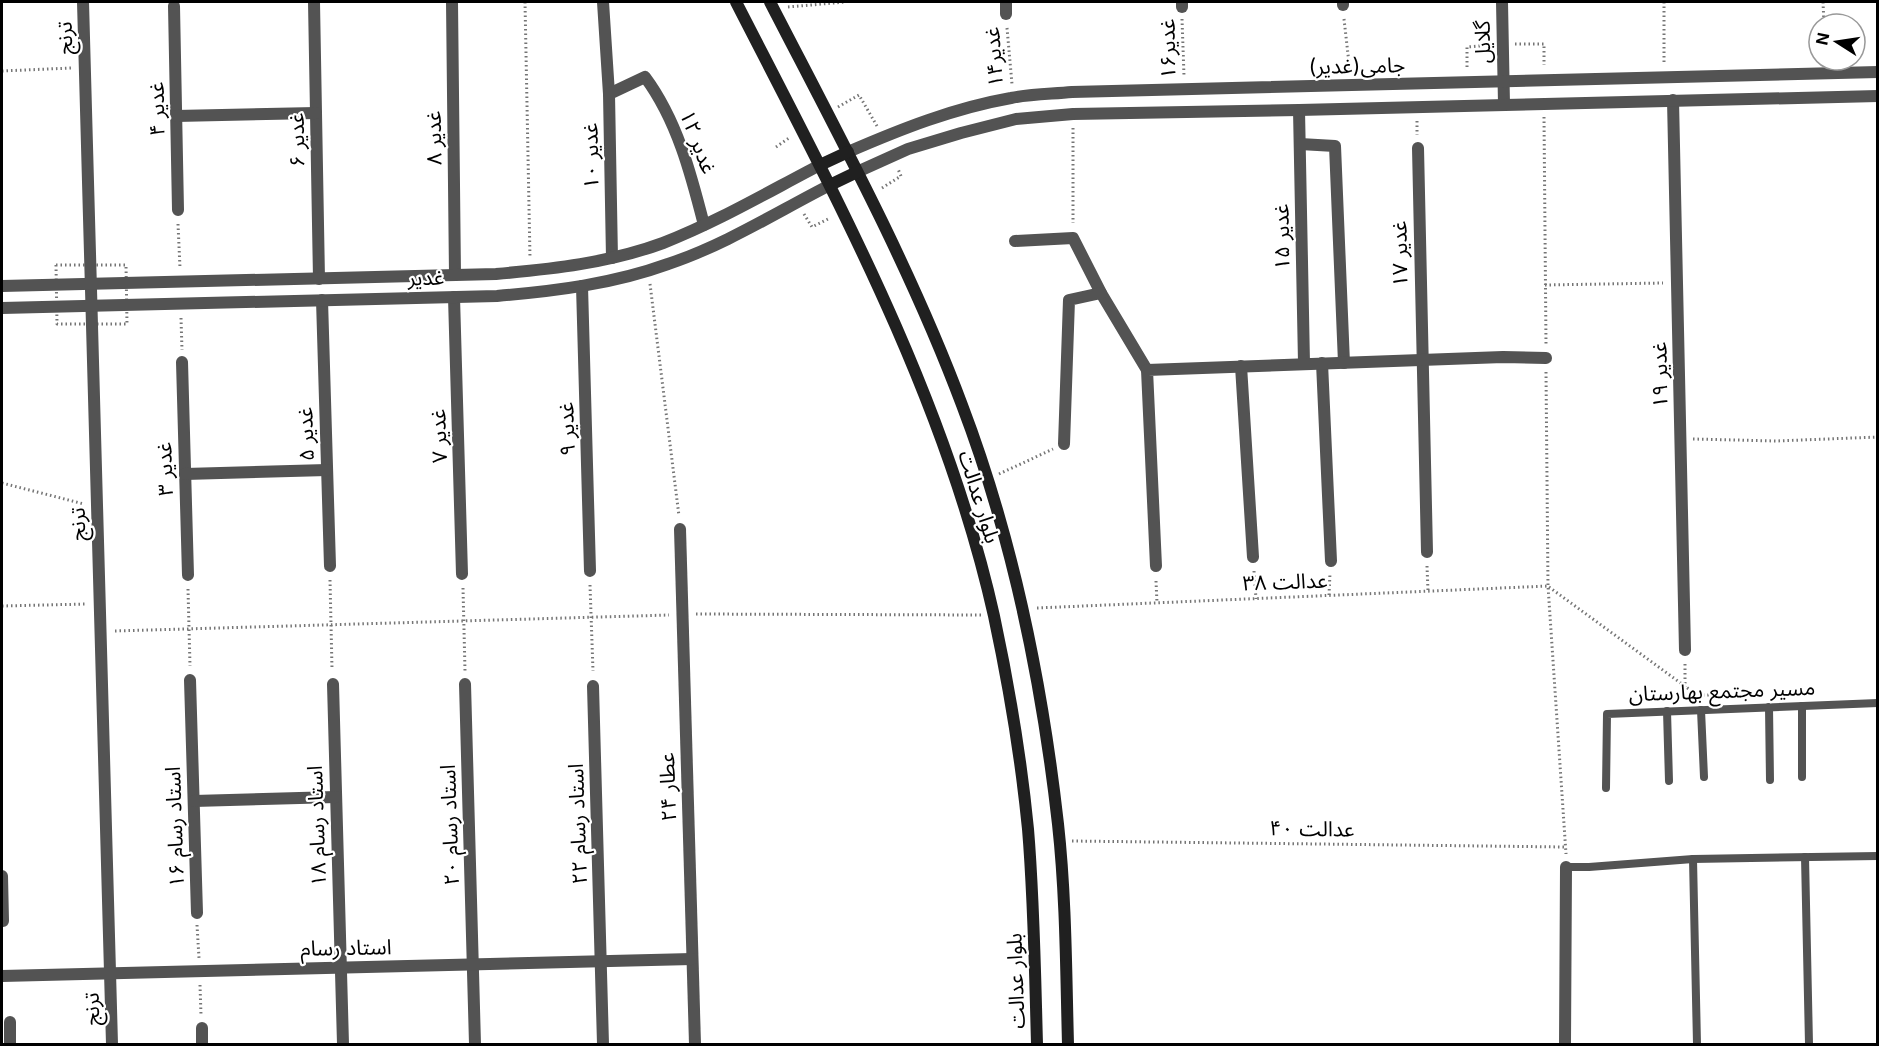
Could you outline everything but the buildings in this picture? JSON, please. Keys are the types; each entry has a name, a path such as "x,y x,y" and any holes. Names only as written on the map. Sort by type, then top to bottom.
{"main road":[{"name":"بلوار عدالت","path":"736,2 830,185 894,320 934,417 967,517 993,615 1012,716 1028,829 1035,943 1037,1044"},
{"name":"بلوار عدالت","path":"772,5 848,152 922,308 963,406 987,480 1023,608 1043,710 1059,841 1068,1044"},
{"path":"820,165 848,152"},
{"path":"830,185 857,172"}],"street":[{"name":"ترنج","path":"83,2 112,1044"},
{"name":"غدیر ۶","path":"314,2 319,279"},
{"name":"غدیر ۸","path":"452,2 455,275"},
{"path":"603,2 609,94"},
{"name":"گلایل","path":"1502,2 1504,104"},
{"name":"غدیر ۴","path":"174,6 178,210"},
{"name":"جامی(غدیر)","path":"848,152 901,129 955,111 1013,98 1072,92 1878,72"},
{"name":"غدیر ۱۰","path":"612,258 609,94 645,77"},
{"name":"غدیر ۱۲","path":"645,77 656,91 690,167 704,225"},
{"name":"جامی(غدیر)","path":"857,172 908,149 961,133 1016,119 1073,114 1878,96"},
{"name":"غدیر ۱۹","path":"1673,100 1685,650"},
{"name":"غدیر ۱۵","path":"1299,110 1304,363"},
{"path":"176,116 316,113"},
{"path":"1300,144 1335,146 1344,363"},
{"name":"غدیر ۱۷","path":"1418,148 1427,552"},
{"name":"غدیر","path":"2,286 455,275 554,269 612,258 662,243 704,225 820,165"},
{"name":"غدیر","path":"2,308 454,297 547,292 617,279 670,264 719,242 830,185"},
{"path":"1014,241 1073,237 1101,293 1148,370 1155,566"},
{"name":"غدیر ۹","path":"582,286 590,571"},
{"path":"1064,444 1068,300 1101,293"},
{"name":"غدیر ۷","path":"454,297 462,574"},
{"name":"غدیر ۵","path":"322,300 330,566"},
{"path":"1148,370 1503,357 1546,358"},
{"name":"غدیر ۳","path":"182,362 188,575"},
{"path":"1322,363 1331,561"},
{"path":"1241,366 1253,557"},
{"path":"185,474 327,470"},
{"name":"عطار ۲۴","path":"680,529 695,1044"},
{"name":"استاد رسام ۱۶","path":"190,680 197,913"},
{"name":"استاد رسام ۱۸","path":"333,684 343,1044"},
{"name":"استاد رسام ۲۰","path":"465,684 475,1044"},
{"name":"استاد رسام ۲۲","path":"593,686 603,1044"},
{"path":"194,801 336,797"},
{"path":"1565,1044 1566,867"},
{"path":"2,876 3,921"},
{"name":"استاد رسام","path":"2,976 692,959"},
{"path":"10,1022 10,1044"},
{"path":"202,1028 202,1044"}],"lane":[{"name":"مسیر مجتمع بهارستان","path":"1606,788 1606,714 1878,703"},
{"path":"1802,706 1802,777"},
{"path":"1769,707 1770,780"},
{"path":"1701,710 1704,777"},
{"path":"1667,711 1669,781"},
{"path":"1566,867 1693,859 1878,856"},
{"path":"1805,857 1809,1044"},
{"path":"1693,859 1697,1044"}],"path":[{"path":"525,2 531,271"},
{"path":"772,5 845,2"},
{"path":"1664,2 1664,78"},
{"path":"1343,3 1351,86"},
{"name":"غدیر۱۶","path":"1182,4 1184,90"},
{"name":"غدیر۱۴","path":"1006,8 1013,98"},
{"path":"1467,83 1467,47 1503,44 1544,44 1545,81"},
{"path":"2,71 85,67"},
{"path":"1544,103 1548,586 1566,867"},
{"path":"1417,107 1418,148"},
{"path":"1073,114 1073,237"},
{"path":"178,210 181,282"},
{"path":"648,270 680,529"},
{"path":"1545,285 1677,283"},
{"path":"181,304 182,362"},
{"path":"1681,439 1776,441 1878,437"},
{"path":"987,480 1064,444"},
{"path":"2,483 98,507"},
{"path":"1427,552 1428,591"},
{"path":"1253,557 1256,599"},
{"path":"1329,595 1331,561"},
{"path":"330,566 333,684"},
{"path":"1155,566 1157,603"},
{"path":"590,571 593,686"},
{"path":"462,574 465,684"},
{"path":"188,575 190,680"},
{"path":"1548,586 1697,695 1733,695"},
{"name":"عدالت ۳۸","path":"1023,608 1548,586"},
{"path":"2,606 100,604"},
{"path":"101,632 683,614 993,615"},
{"path":"1685,650 1685,687"},
{"name":"عدالت ۴۰","path":"1059,841 1565,847"},
{"name":"استاد رسام ۱۶","path":"197,913 202,1028"}]}
